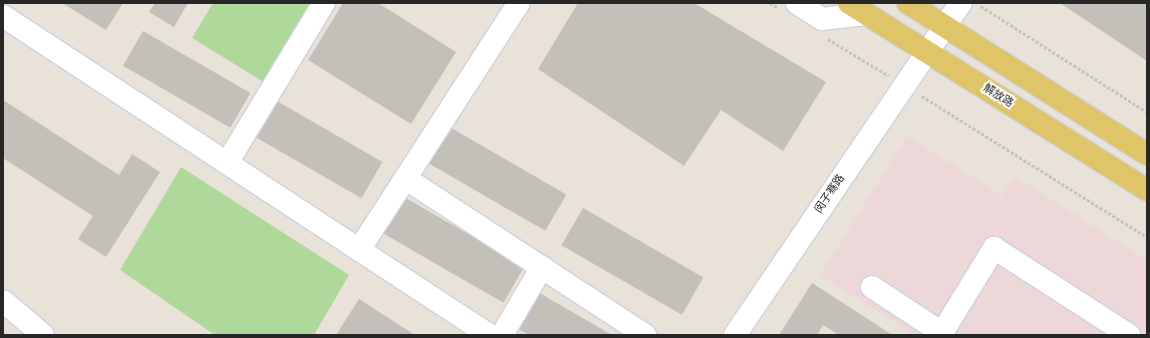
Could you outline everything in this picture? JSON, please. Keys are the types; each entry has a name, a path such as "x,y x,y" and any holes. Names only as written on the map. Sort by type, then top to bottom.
{"main road":[{"path":"908,3 1147,154"},
{"name":"解放路","path":"858,8 925,52 1147,190"}],"street":[{"path":"227,163 324,3"},
{"path":"359,250 519,3"},
{"path":"941,24 949,3"},
{"path":"941,24 961,3"},
{"path":"790,7 822,19 858,8"},
{"path":"3,16 489,335"},
{"name":"闵子骞路","path":"735,335 925,52 941,24"},
{"path":"405,178 645,335"},
{"path":"872,287 941,334 994,248 1130,335"},
{"path":"502,335 542,267"},
{"path":"3,301 43,335"}],"path":[{"path":"770,3 790,7"},
{"path":"976,3 1147,112"},
{"path":"824,36 1147,237"}],"shaded area":[{"path":"907,136 1001,195 914,334 820,275"},
{"path":"1014,176 1147,260 1147,335 915,335"}],"green space":[{"path":"213,3 318,3 267,84 192,38"},
{"path":"181,167 349,275 314,335 215,335 120,270"}],"building":[{"path":"62,3 123,3 106,30"},
{"path":"155,3 188,3 174,27 149,12"},
{"path":"343,3 378,3 456,52 411,124 308,60"},
{"path":"578,3 694,3 826,82 783,151 721,110 684,166 538,69"},
{"path":"1060,3 1147,3 1147,61"},
{"path":"143,31 250,93 230,128 123,66"},
{"path":"263,93 383,162 362,198 242,129"},
{"path":"3,100 119,175 132,154 160,172 106,257 78,239 93,216 3,158"},
{"path":"446,125 566,194 545,231 425,161"},
{"path":"404,197 524,266 503,303 383,233"},
{"path":"583,208 703,278 682,315 562,245"},
{"path":"812,283 891,334 839,335 823,325 817,335 779,335"},
{"path":"536,291 612,335 529,335 515,327"},
{"path":"359,299 415,335 336,335"}]}
